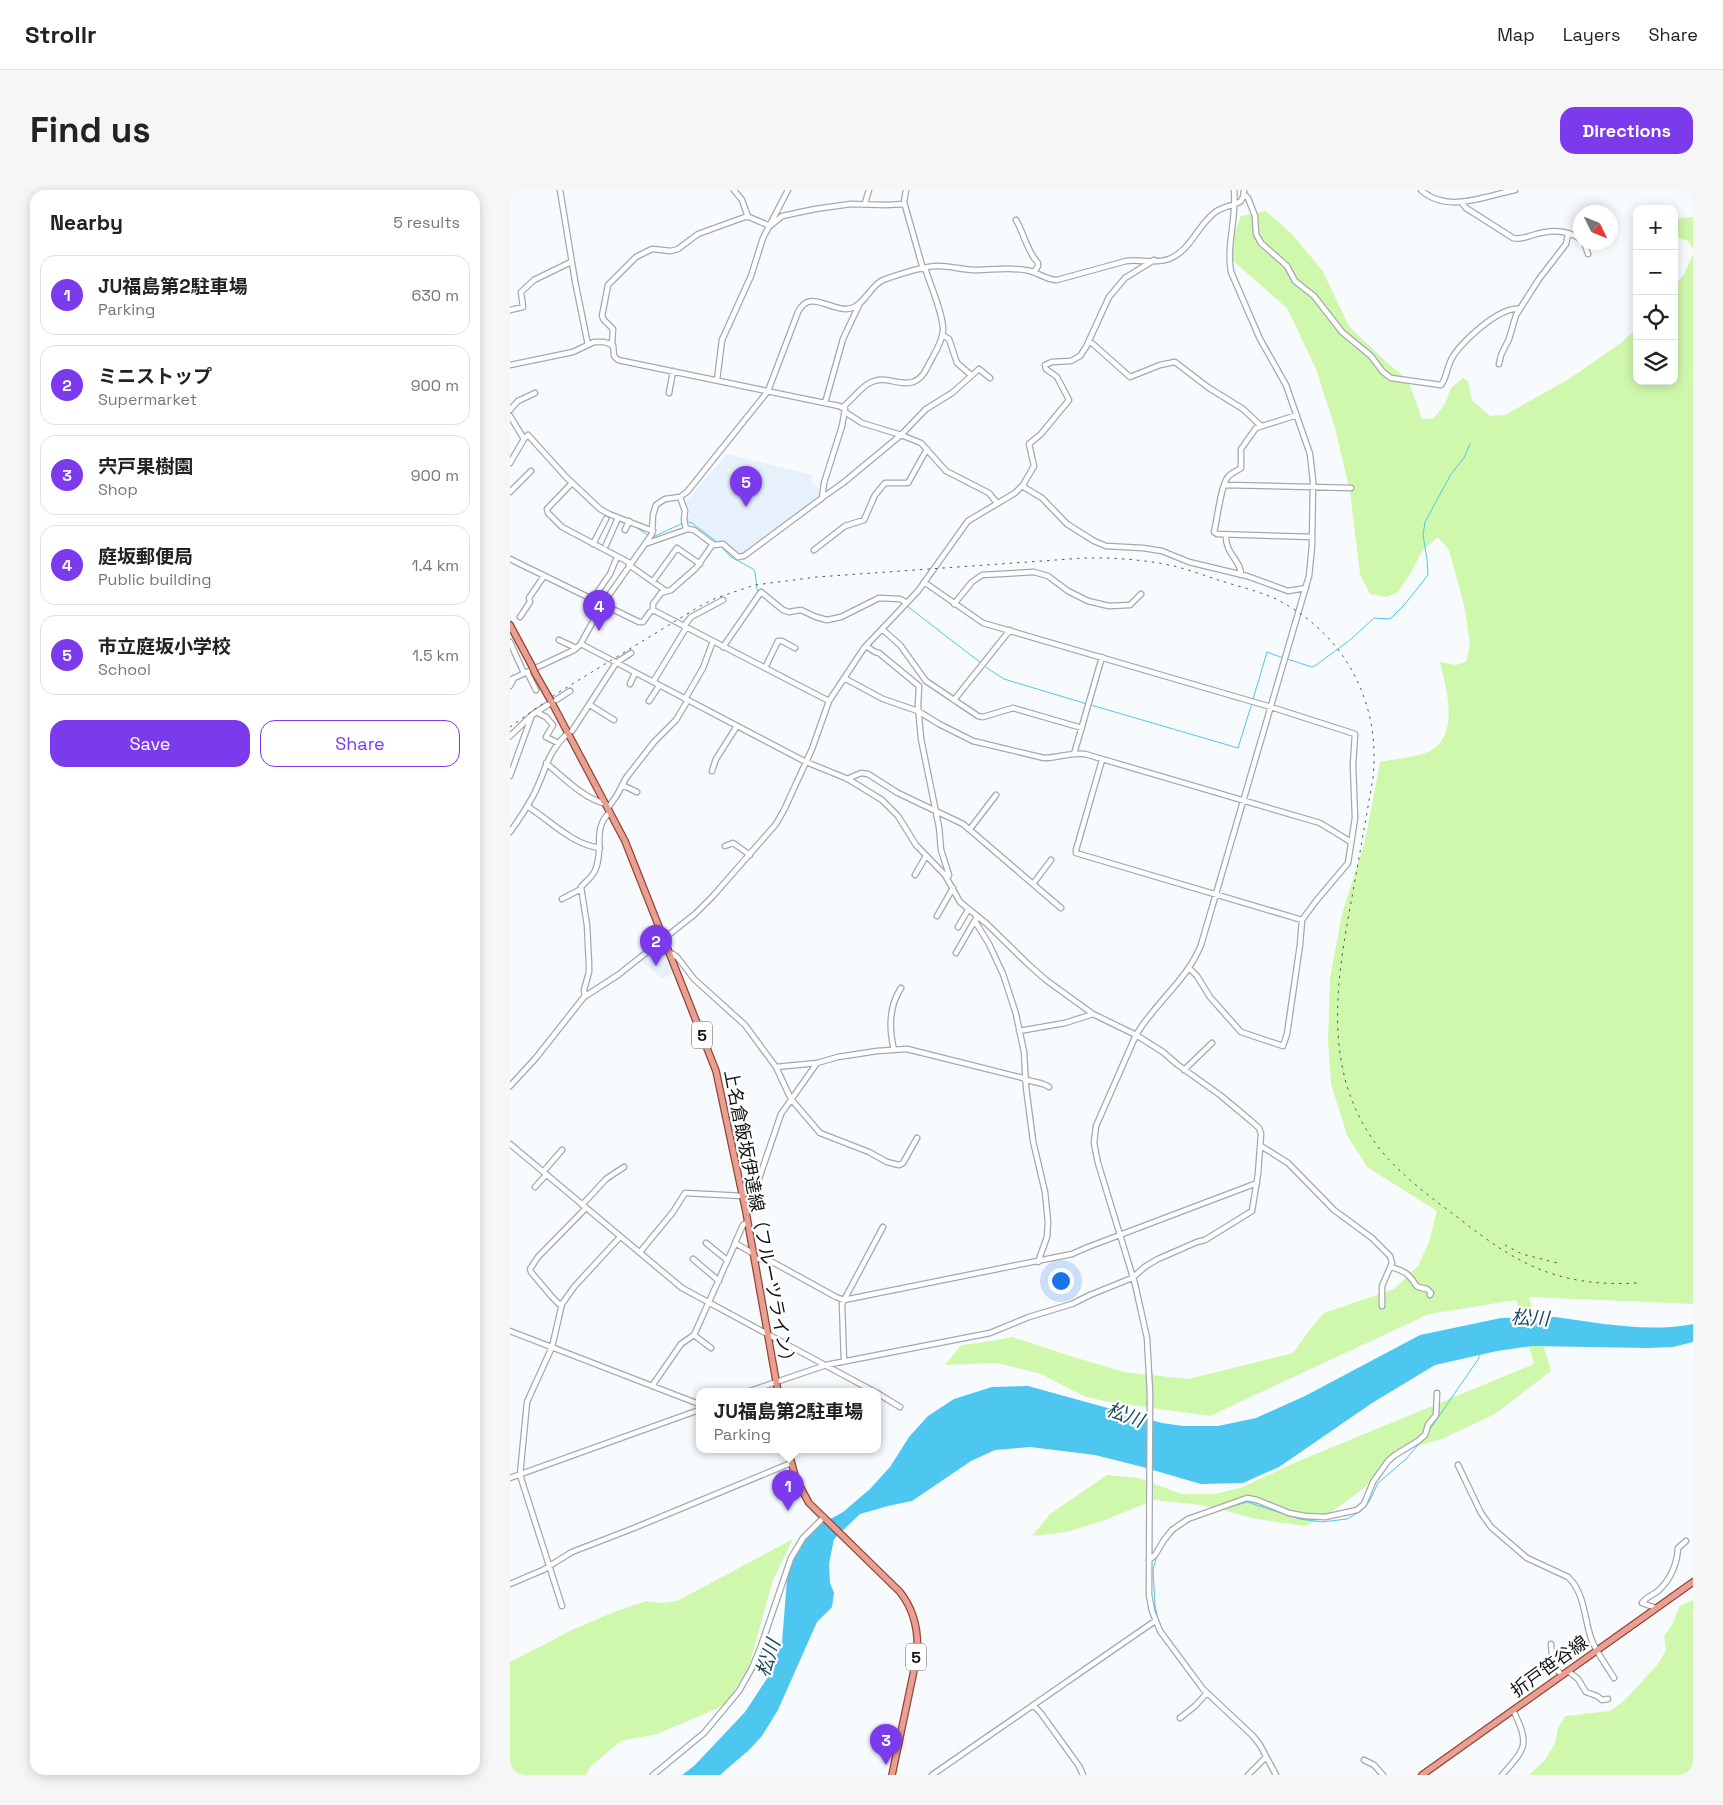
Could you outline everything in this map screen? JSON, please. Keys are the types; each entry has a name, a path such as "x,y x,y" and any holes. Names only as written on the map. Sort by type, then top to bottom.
{"main road":[{"name":"上名倉飯坂伊達線（フルーツライン）","path":"510,625 625,841 720,1082 748,1222 777,1388"},
{"name":"5","path":"789,1453 803,1493 809,1503 897,1589 914,1617 918,1638 917,1656 892,1775"},
{"name":"折戸笹谷線","path":"1422,1775 1693,1582"}],"street":[{"path":"560,190 588,345"},
{"path":"734,190 743,202 748,217"},
{"path":"716,380 722,340 751,276 768,226 788,190"},
{"path":"865,203 869,190"},
{"path":"823,497 824,483 844,410 872,381 884,380 904,383 915,381 927,369 942,334 942,320 904,204 903,198 906,190"},
{"path":"1234,190 1230,261 1232,272 1260,339 1286,385 1310,454 1313,473 1310,570 1201,945 1189,968 1143,1022 1096,1126 1094,1138 1098,1162 1133,1277 1147,1338 1150,1366 1149,1595 1155,1621 1206,1693 1253,1736 1276,1775"},
{"path":"1420,190 1441,202 1461,202 1515,190"},
{"path":"1487,190 1487,196"},
{"path":"510,686 512,679 581,644 602,605 651,534 656,505 664,499 680,498 687,492 768,391 798,312 803,304 813,301 846,309 853,308 878,283 924,268 940,266 976,270 1008,268 1034,272 1046,278 1057,280 1126,261 1137,259 1165,260 1180,253 1213,213 1242,200 1244,192"},
{"path":"1244,192 1255,216 1256,234 1261,243 1287,266 1295,281 1314,296 1342,332 1371,356 1385,375 1391,378 1441,386 1450,362 1468,337 1505,312 1512,309 1520,309"},
{"path":"1461,202 1466,208 1519,240 1551,231 1573,236"},
{"path":"904,204 865,203 839,205 787,214 768,226 748,217 698,234 678,249 652,249 634,258 609,283 606,290 602,316 603,320 613,329 612,344 614,356 616,359 825,403 844,410 862,423 921,443 946,472 989,493 997,503"},
{"path":"1016,220 1024,234 1028,249 1038,263 1034,272"},
{"path":"1499,364 1520,309 1539,279 1566,244 1568,234"},
{"path":"1587,250 1588,254"},
{"path":"510,1086 535,1059 586,996 618,975 696,914 750,855 781,816 806,762 829,701 866,646 907,604 968,521 1015,493 1022,486 1034,466 1028,444 1040,434 1069,400 1057,377 1046,369 1045,365 1052,362 1074,360 1084,351 1109,297 1126,278 1154,260"},
{"path":"510,310 523,307 521,292 530,283 572,262"},
{"path":"825,403 843,339 859,303"},
{"path":"942,334 949,339 957,363 971,375"},
{"path":"510,365 573,352 600,341 612,344"},
{"path":"1089,342 1130,377 1160,365 1175,362 1209,388 1243,409 1261,426"},
{"path":"645,544 686,527 692,529 716,546 722,544 737,557 742,557 843,483 901,435 926,409 952,393 979,369 990,378"},
{"path":"669,392 674,371"},
{"path":"510,410 518,401 535,393"},
{"path":"1297,415 1261,426 1254,431 1242,446 1240,454 1241,468 1226,479 1219,502 1214,532 1215,534 1226,535 1312,537"},
{"path":"510,416 524,438"},
{"path":"510,463 524,438 528,435 572,484 600,509 651,534"},
{"path":"814,550 845,526 864,520 875,495 885,484 909,482 927,449"},
{"path":"510,492 531,471"},
{"path":"572,484 548,508 547,512 562,527 629,564 666,591"},
{"path":"1225,485 1351,488"},
{"path":"1022,486 1042,498 1064,523 1101,544 1112,547 1162,551 1189,562 1241,575 1288,591 1306,588"},
{"path":"680,498 685,511 684,520 686,527"},
{"path":"606,545 618,518"},
{"path":"593,544 606,519"},
{"path":"624,530 629,522"},
{"path":"1226,535 1227,547 1241,570 1241,575"},
{"path":"510,559 602,605 641,622 653,610 654,604 661,593 672,590 700,564 713,544"},
{"path":"653,582 677,548 700,564"},
{"path":"592,600 610,574 617,557"},
{"path":"954,604 972,582 982,575 1028,572 1044,574 1068,591 1092,603 1109,606 1127,606 1131,605 1141,594"},
{"path":"520,617 530,602 529,598 544,576"},
{"path":"924,582 977,620 1271,707 1355,734 1353,764 1356,818 1348,864 1302,920 1287,1034 1282,1046 1241,1032 1208,994 1197,976 1189,968"},
{"path":"724,647 761,592 783,610 789,612 801,610 827,620 841,617 879,598 900,599 907,604"},
{"path":"653,682 691,617 723,600"},
{"path":"653,610 829,701"},
{"path":"882,629 900,645 925,681 980,717 1013,708 1082,728"},
{"path":"954,700 1010,630"},
{"path":"559,640 576,648"},
{"path":"765,668 779,640 795,648"},
{"path":"562,899 581,889 596,871 600,848 600,823 639,760 676,720 703,668 713,641"},
{"path":"510,642 536,690"},
{"path":"581,644 806,762 847,779 889,806 898,816 916,845 947,878 957,897 968,910 1046,980 1093,1014 1136,1035 1163,1052 1184,1070 1220,1095 1257,1126 1261,1134 1257,1183 1252,1211 1205,1240 1152,1262 1133,1277 1072,1304 1029,1317 990,1333 826,1365 759,1388"},
{"path":"866,646 879,653 918,684"},
{"path":"572,731 616,663 631,653"},
{"path":"1074,754 1102,657"},
{"path":"630,684 635,673"},
{"path":"844,678 883,699 918,711 964,737 988,746 1044,758 1085,754 1325,825 1339,836 1351,842"},
{"path":"918,684 925,681"},
{"path":"918,684 918,711 923,753 936,812 941,850 949,875 947,878"},
{"path":"649,701 659,686"},
{"path":"510,736 534,714 570,691"},
{"path":"590,705 614,720"},
{"path":"534,714 546,717 552,725 546,737 558,743"},
{"path":"510,776 534,714"},
{"path":"712,772 716,759 737,726"},
{"path":"510,832 534,795 546,763 558,743 566,735"},
{"path":"1102,760 1076,852 1302,920"},
{"path":"546,763 574,787 608,808"},
{"path":"847,779 861,773 868,774 898,793 970,829 1060,908"},
{"path":"622,785 637,792"},
{"path":"970,829 996,795"},
{"path":"527,806 567,835 587,845 600,848"},
{"path":"725,846 733,844 750,855"},
{"path":"915,875 926,856"},
{"path":"1033,884 1051,860"},
{"path":"937,916 953,888"},
{"path":"581,889 587,925 589,964 589,972 584,990 586,996"},
{"path":"958,927 968,910"},
{"path":"956,952 976,917"},
{"path":"976,917 976,923 989,944 1003,974 1016,1014 1024,1052 1025,1080 1033,1142 1045,1192 1048,1222 1047,1237 1038,1262"},
{"path":"669,954 675,955 694,979 745,1025 776,1067 792,1099 820,1133 869,1152 887,1162 901,1164 918,1138"},
{"path":"894,1050 891,1018 893,1005 901,988"},
{"path":"1019,1031 1064,1023 1093,1014"},
{"path":"1184,1070 1212,1043"},
{"path":"776,1067 817,1062 829,1058 907,1049 1042,1083 1049,1087"},
{"path":"746,1212 750,1206 781,1114 817,1062"},
{"path":"510,1144 682,1288 867,1388"},
{"path":"1261,1146 1283,1159 1340,1216 1379,1244 1391,1259 1391,1266 1382,1286 1382,1306"},
{"path":"535,1187 562,1150"},
{"path":"562,1304 559,1304 552,1298 530,1269 538,1257 584,1206 606,1178 624,1167"},
{"path":"735,1243 754,1257 767,1259 836,1298 843,1300 1072,1254 1257,1183"},
{"path":"640,1252 673,1212 685,1193 743,1196"},
{"path":"652,1386 679,1346 694,1335 743,1224 748,1222"},
{"path":"844,1361 843,1300 882,1227"},
{"path":"562,1606 520,1475 528,1402 552,1347 562,1304 574,1287 620,1237"},
{"path":"706,1243 727,1260"},
{"path":"693,1259 719,1281"},
{"path":"1391,1266 1407,1274 1419,1288 1428,1289 1431,1293 1430,1295"},
{"path":"510,1331 696,1403"},
{"path":"694,1335 711,1348"},
{"path":"1149,1560 1155,1555 1168,1535 1188,1519 1247,1498 1289,1513 1305,1516 1325,1517 1358,1510 1366,1500 1373,1482 1388,1461 1425,1435 1428,1425 1436,1415 1437,1393"},
{"path":"881,1396 900,1407"},
{"path":"510,1478 696,1411"},
{"path":"510,1584 550,1566 572,1552 791,1463"},
{"path":"1458,1465 1481,1514 1491,1528 1527,1558 1568,1577 1572,1581 1583,1604 1590,1638 1614,1678"},
{"path":"653,1775 704,1733 739,1691 761,1646 791,1558 803,1538 824,1517"},
{"path":"1656,1608 1642,1603 1658,1591 1672,1574 1678,1548 1686,1540"},
{"path":"932,1775 1155,1621"},
{"path":"1551,1644 1553,1666 1562,1675"},
{"path":"1568,1671 1578,1679 1586,1692 1602,1700 1608,1699"},
{"path":"1180,1718 1190,1711 1206,1693"},
{"path":"1033,1705 1079,1766 1083,1775"},
{"path":"1502,1775 1520,1755 1524,1742 1522,1729 1513,1710"},
{"path":"1248,1775 1266,1756"},
{"path":"1364,1760 1374,1765 1383,1775"}],"shaded area":[{"path":"727,454 812,475 812,483 820,489 818,497 742,554 736,552 724,542 718,542 688,520 690,513 686,502"},
{"path":"658,945 662,948 674,974 662,978 640,960"}],"green space":[{"path":"1266,211 1292,234 1322,270 1349,326 1408,380 1422,419 1434,418 1445,404 1451,388 1463,378 1468,381 1472,400 1490,416 1505,415 1569,379 1622,342 1633,332 1633,385 1678,385 1678,282 1684,274 1693,254 1693,1304 1529,1297 1551,1371 1495,1414 1442,1439 1393,1453 1365,1487 1329,1514 1305,1526 1257,1519 1202,1505 1154,1500 1105,1520 1067,1532 1032,1536 1050,1514 1107,1475 1138,1478 1182,1494 1216,1494 1243,1487 1294,1463 1534,1364 1516,1300 1429,1314 1210,1416 1086,1397 1041,1374 997,1363 945,1365 961,1345 1012,1337 1124,1372 1188,1379 1293,1353 1324,1313 1394,1289 1418,1266 1429,1242 1437,1211 1367,1167 1347,1135 1331,1084 1328,1040 1330,978 1342,914 1365,841 1380,762 1422,754 1435,748 1443,739 1449,715 1446,687 1440,662 1456,665 1466,662 1470,644 1464,605 1449,550 1438,537 1422,551 1398,592 1387,597 1370,594 1360,574 1350,492 1335,428 1316,369 1287,308 1232,260 1231,243 1241,216"},
{"path":"1693,217 1693,249 1688,241 1678,237 1678,219"},
{"path":"793,1539 773,1580 748,1669 725,1705 657,1734 621,1741 591,1766 586,1775 510,1775 510,1662 572,1630 614,1612 646,1601 662,1603 677,1601"},
{"path":"1693,1600 1693,1775 1529,1775 1545,1760 1555,1743 1558,1728 1565,1716 1610,1711 1624,1701 1658,1664 1666,1650 1664,1636 1672,1625 1680,1606"}],"water":[{"name":"松川","path":"1555,1317 1658,1328 1693,1324 1693,1342 1673,1347 1648,1348 1532,1346 1497,1351 1435,1365 1372,1403 1279,1467 1243,1483 1201,1484 1095,1455 1030,1447 995,1450 971,1461 912,1501 860,1514 834,1539 829,1564 830,1583 834,1593 832,1607 817,1622 778,1710 762,1736 720,1775 682,1775 694,1766 745,1712 768,1677 782,1642 788,1568 799,1545 816,1527 843,1512 870,1489 890,1467 909,1437 928,1416 954,1399 992,1387 1028,1386 1162,1423 1183,1426 1218,1426 1256,1418 1305,1396 1420,1335 1501,1318"}],"waterway":[{"path":"510,411 525,435"},
{"path":"528,438 569,483"},
{"path":"1287,659 1312,667 1350,640 1374,618 1390,619 1405,604 1428,575 1423,535 1425,522 1451,474 1464,458 1470,444"},
{"path":"572,486 586,498"},
{"path":"686,521 692,523 717,542"},
{"path":"653,537 683,523"},
{"path":"634,526 649,536"},
{"path":"720,545 731,557 753,569 759,592"},
{"path":"773,605 786,613"},
{"path":"907,606 981,663"},
{"path":"1253,699 1267,652 1283,658"},
{"path":"984,666 1004,679 1087,704"},
{"path":"1091,705 1238,748 1252,703"},
{"path":"1428,1432 1479,1358 1479,1354"},
{"path":"1220,1510 1247,1502 1300,1519 1322,1522 1347,1519 1361,1511 1369,1502 1378,1483 1406,1459 1423,1439"},
{"path":"1165,1542 1178,1528"},
{"path":"1157,1556 1153,1569 1155,1605 1158,1620"},
{"path":"976,1748 1118,1649"}],"railway":[{"path":"510,727 556,694 700,606 716,598 755,585 817,577 1106,558 1174,566 1276,599 1300,614 1321,631 1339,651 1353,673 1364,697 1371,723 1374,750 1373,778 1346,929 1338,994 1338,1027 1341,1058 1348,1089 1361,1119 1379,1148 1407,1178 1439,1204 1503,1250 1522,1261 1563,1277 1585,1281 1637,1283"},
{"path":"1505,1245 1522,1254 1557,1263"}],"place":[{"name":"市立庭坂小学校","path":"746,507"},
{"name":"庭坂郵便局","path":"599,631"},
{"name":"ミニストップ","path":"656,966"},
{"name":"JU福島第2駐車場","path":"788,1511"},
{"name":"宍戸果樹園","path":"886,1765"}]}
